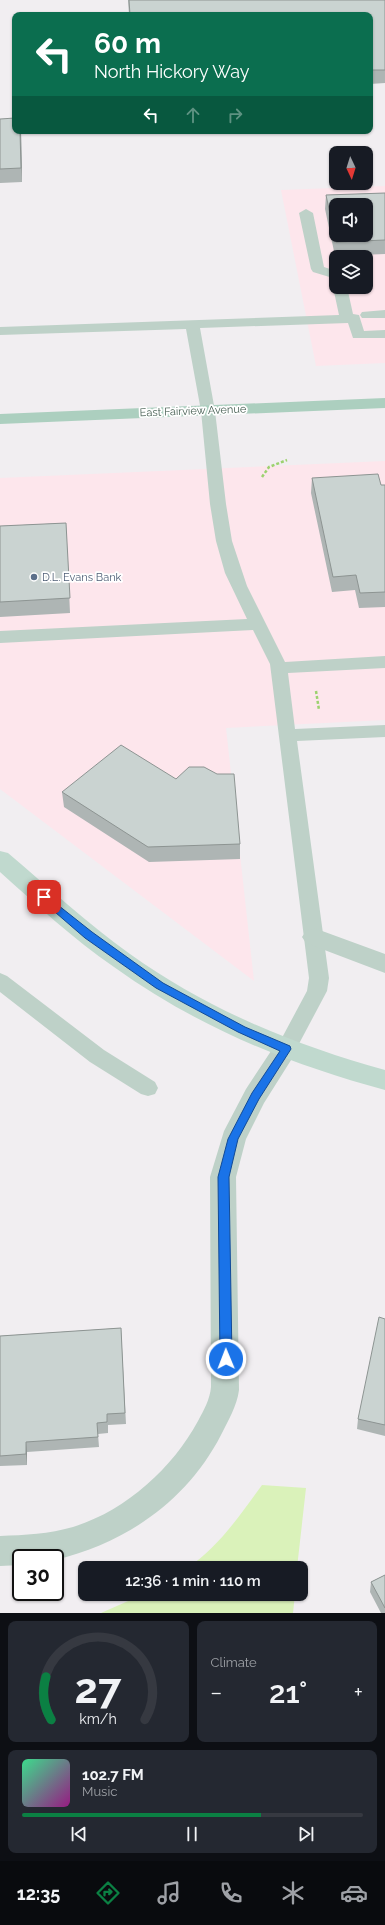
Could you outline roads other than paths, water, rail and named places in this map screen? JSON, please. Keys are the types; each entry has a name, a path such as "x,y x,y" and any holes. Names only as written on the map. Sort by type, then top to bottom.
{"main road":[{"name":"East Fairview Avenue","path":"0,419 385,403"}],"street":[{"path":"0,859 88,935 159,985 220,1019 286,1049 385,1080"},
{"path":"314,937 385,964"},
{"path":"0,1551 45,1548 98,1531 126,1518 155,1496 176,1475 196,1451 210,1428 224,1395 226,1373 223,1177 233,1139 256,1096 286,1049"}],"lane":[{"path":"306,213 318,269 329,273"},
{"path":"0,331 347,318 342,294"},
{"path":"385,314 361,317 358,336 385,334"},
{"path":"192,324 208,411 217,501 228,558 236,583 269,642 278,668 314,937 319,983 317,991 286,1049"},
{"path":"0,637 258,624"},
{"path":"278,668 385,662"},
{"path":"287,736 385,731"},
{"path":"0,981 97,1056 148,1088"}],"place":[{"name":"D.L. Evans Bank","path":"34,577"}]}
